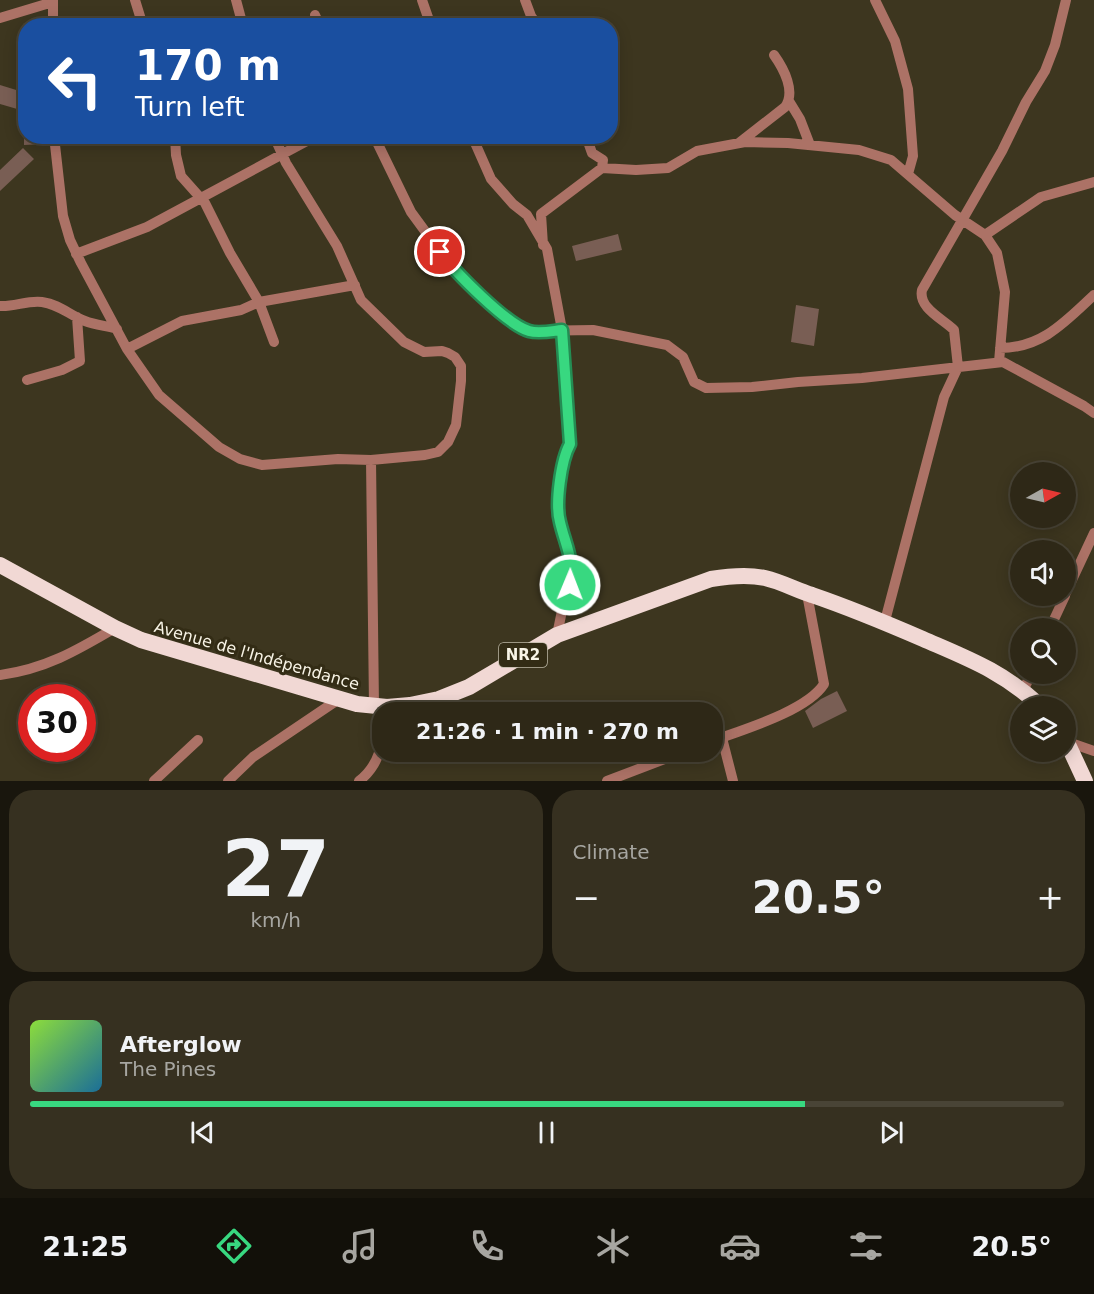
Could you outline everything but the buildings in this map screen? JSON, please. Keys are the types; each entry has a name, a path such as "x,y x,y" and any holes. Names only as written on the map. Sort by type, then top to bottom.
{"highway":[{"name":"Avenue de l'Indépendance","path":"0,565 141,640 339,699 372,706"},
{"name":"Avenue de l'Indépendance","path":"420,702 439,699 469,687 557,635 711,579 737,575 763,577 885,621 968,657 1007,678 1029,696"},
{"path":"1076,762 1085,781"}],"street":[{"path":"135,0 141,18"},
{"path":"237,0 241,18"},
{"path":"422,0 428,18"},
{"path":"525,0 532,18"},
{"path":"875,0 895,41 908,89 913,156 908,174"},
{"path":"885,621 944,397 958,367 954,330 926,307 920,295 1045,71 1055,45 1066,0"},
{"path":"0,18 53,1 53,18"},
{"path":"738,143 785,107 789,101 790,89 774,55"},
{"path":"789,101 800,119 810,145"},
{"path":"543,245 541,214 602,168 636,170 668,168 697,151 738,143 788,143 859,150 891,160 955,215 985,235 997,253 1005,292 999,362"},
{"path":"55,144 63,216 76,254 127,349 159,395 219,447 240,459 262,465 338,459 371,460 438,452 448,442 456,425 462,381 461,366 455,357 448,353 424,352 404,342 361,300 337,246 278,144"},
{"path":"175,144 181,176 205,203 230,253 259,302 274,342"},
{"path":"76,254 147,227 301,144"},
{"path":"378,144 411,212 452,268 476,292 517,325 529,331 537,333 593,330 667,345 683,357 694,382 706,388 752,387 999,362 1020,370 1094,413"},
{"path":"476,144 491,179 513,204 527,215 547,249 562,330 570,444 563,462 558,510 573,573 557,635"},
{"path":"589,144 592,153 603,160 602,168"},
{"path":"985,235 1041,197 1094,182"},
{"path":"521,210 543,212"},
{"path":"127,349 182,321 241,310 259,302 354,285"},
{"path":"1000,348 1017,348 1042,339 1062,326 1094,296"},
{"path":"0,306 39,302 60,306 86,322 117,329"},
{"path":"27,380 62,370 80,361 77,317"},
{"path":"371,460 382,702"},
{"path":"1076,571 1094,533"},
{"path":"723,737 792,710 812,697 824,684 807,594"},
{"path":"0,675 22,672 55,661 115,628"},
{"path":"1023,691 1026,684"},
{"path":"228,781 253,757 339,699"},
{"path":"154,781 198,740"},
{"path":"1076,744 1094,751"},
{"path":"723,755 733,781"},
{"path":"359,781 370,777 376,762"},
{"path":"607,781 657,762"}],"route":[{"path":"440,252 476,292 517,325 537,333 562,330 570,444 563,462 558,510 572,562 573,573 570,585"}]}
